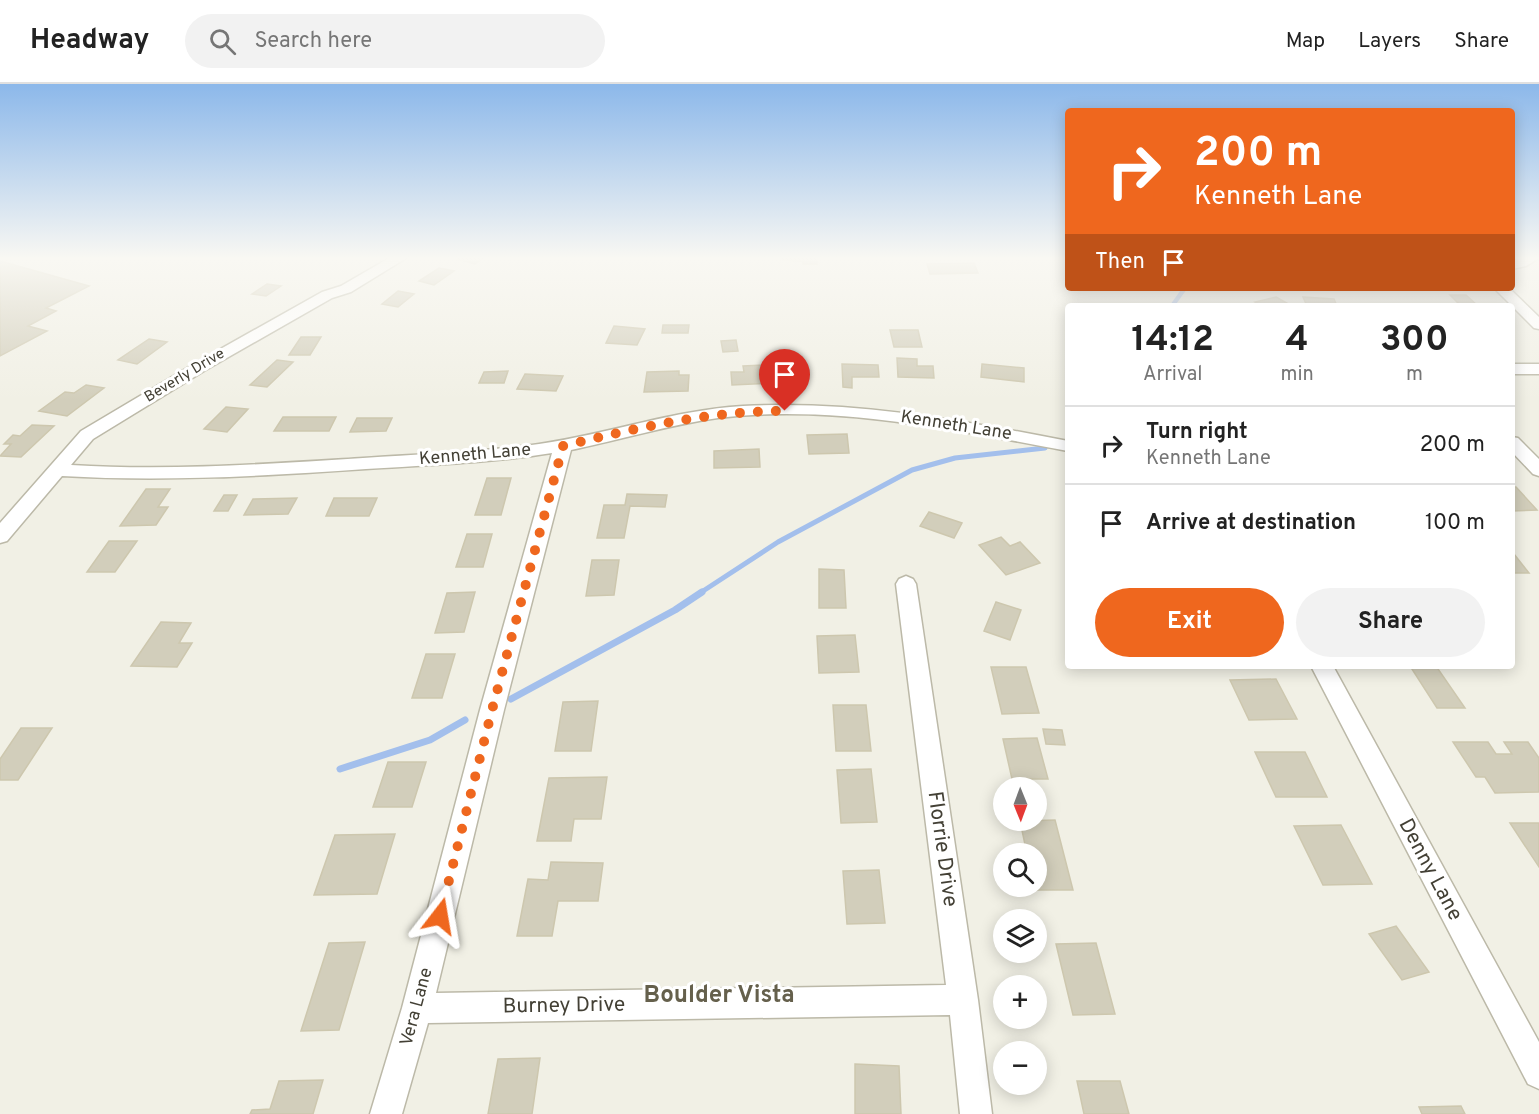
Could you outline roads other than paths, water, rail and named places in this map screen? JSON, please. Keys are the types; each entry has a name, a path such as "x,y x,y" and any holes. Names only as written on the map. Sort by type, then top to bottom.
{"street":[{"name":"Beverly Drive","path":"0,536 87,435 309,305"},
{"path":"1519,305 1539,325"},
{"path":"1515,369 1539,369"},
{"name":"Kenneth Lane","path":"56,470 125,475 256,471 502,454 563,446 634,429 741,411 807,410 921,419 1065,445"},
{"path":"1515,445 1538,468"},
{"name":"Vera Lane","path":"386,1114 417,1008 489,722 563,446"},
{"path":"1515,466 1538,468"},
{"name":"Florrie Drive","path":"906,584 963,1000 975,1114"},
{"name":"Denny Lane","path":"1324,669 1539,1073"},
{"name":"Burney Drive","path":"417,1008 963,1000"}],"waterway":[{"path":"700,593 778,542 912,470 955,458 1045,448"},
{"path":"511,699 675,610 702,592"},
{"path":"340,769 430,740 465,720"}],"district":[{"name":"Boulder Vista","path":"719,996"}]}
